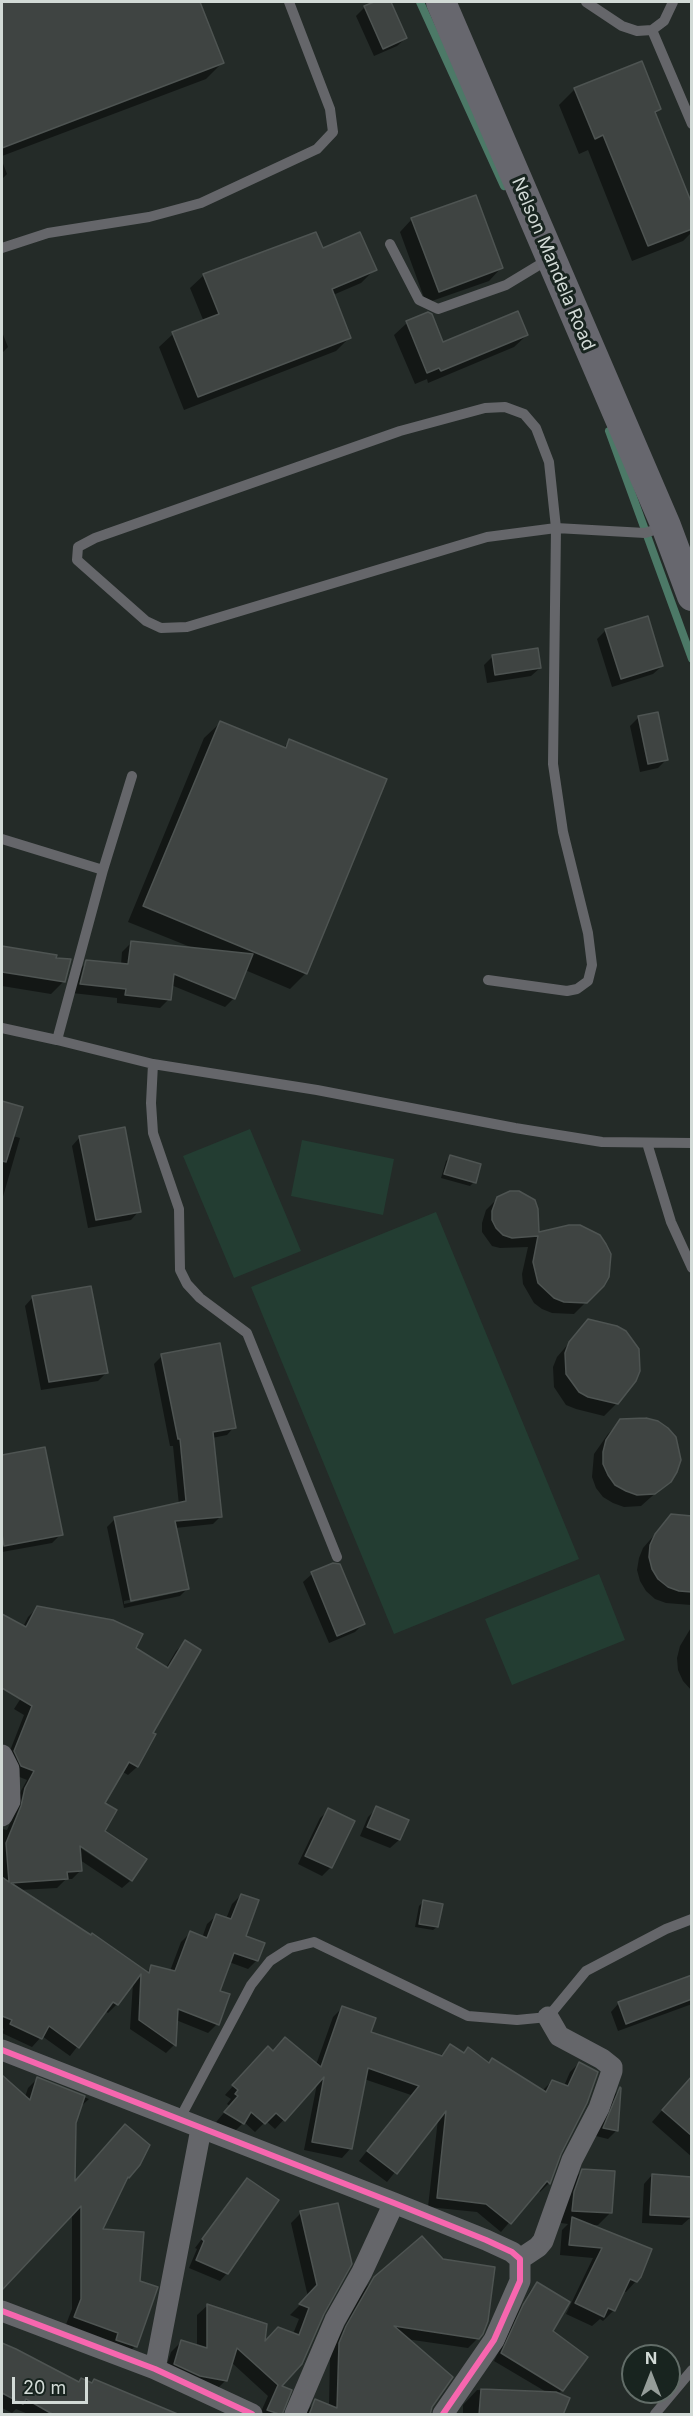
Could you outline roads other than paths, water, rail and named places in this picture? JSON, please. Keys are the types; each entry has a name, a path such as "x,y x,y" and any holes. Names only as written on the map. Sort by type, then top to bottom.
{"main road":[{"name":"Nelson Mandela Road","path":"441,2 666,526 692,596"},
{"name":"Nelson Mandela Road","path":"666,526 692,568"}],"street":[{"path":"2,1755 9,1769 10,1801 2,1816"},
{"path":"520,2259 543,2241 572,2160 599,2108 612,2071 612,2067 602,2059 559,2036 548,2017"},
{"path":"2,2050 394,2203 512,2252 520,2259 520,2281 494,2340 443,2415"},
{"path":"155,2370 201,2129"},
{"path":"295,2415 335,2320 362,2272 394,2203"},
{"path":"2,2312 155,2370 252,2415"}],"lane":[{"path":"2,248 48,233 149,217 201,203 317,149 333,132 330,109 290,2"},
{"path":"586,2 622,26 637,32 652,30 664,21 673,2"},
{"path":"652,30 692,124"},
{"path":"390,244 419,300 438,309 506,285 551,259"},
{"path":"488,980 567,991 577,989 588,981 592,965 588,933 563,832 553,764 556,528 549,462 536,428 524,414 505,407 485,408 400,431 95,538 78,548 77,560 146,621 161,628 187,627 487,537 556,528 645,533 666,526"},
{"path":"57,1040 103,870 132,776"},
{"path":"2,839 103,870"},
{"path":"2,1028 153,1064 317,1090 602,1142 692,1143"},
{"path":"153,1064 151,1103 153,1133 179,1209 180,1270 200,1298 247,1333 337,1557"},
{"path":"647,1143 671,1222 692,1268"},
{"path":"179,2120 251,1985 270,1961 290,1948 314,1942 468,2016 517,2020 548,2017 586,1971 692,1918"},
{"path":"655,2415 692,2370"}],"waterway":[{"path":"420,2 504,186"},
{"path":"609,431 692,659"}]}
